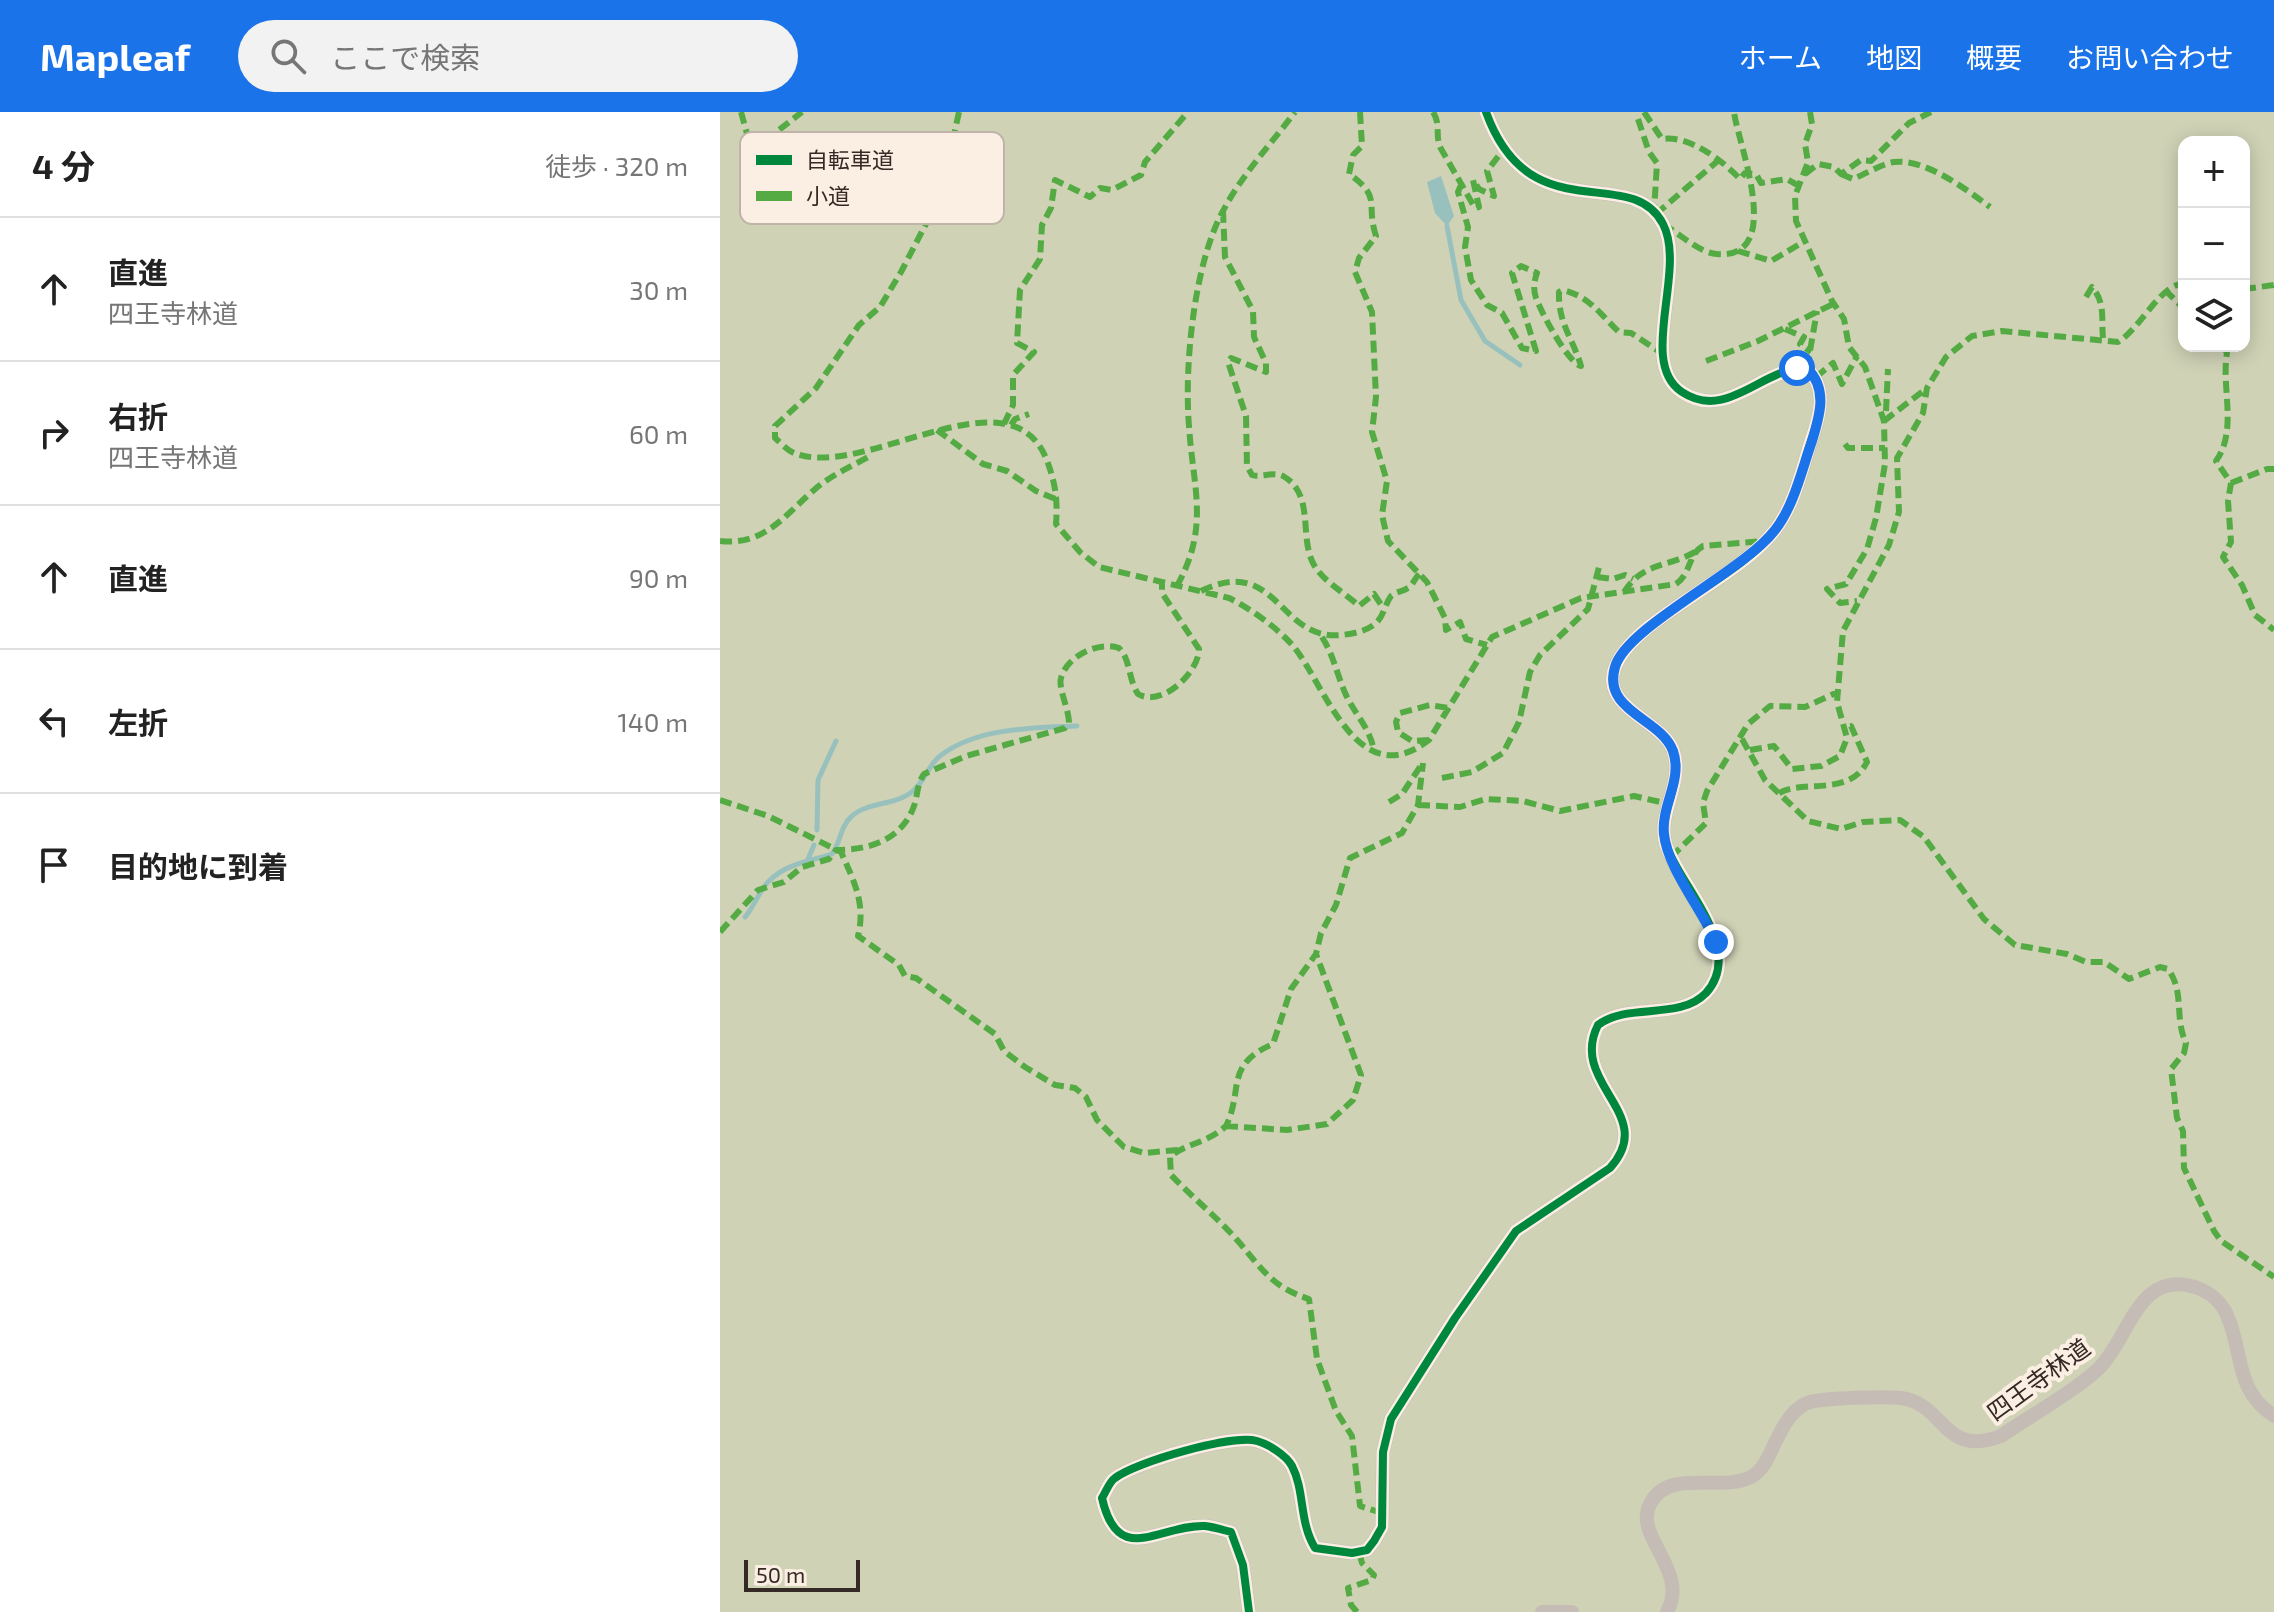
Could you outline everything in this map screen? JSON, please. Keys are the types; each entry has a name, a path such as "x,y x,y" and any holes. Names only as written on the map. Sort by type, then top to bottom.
{"street":[{"path":"1249,1612 1243,1565 1231,1532 1205,1526 1135,1539 1114,1529 1107,1519 1102,1498 1113,1479 1134,1467 1234,1440 1257,1441 1280,1453 1292,1465 1305,1532 1315,1548 1352,1553 1367,1550 1374,1541 1382,1527 1383,1452 1391,1419 1455,1318 1516,1231 1610,1168 1627,1142 1626,1129 1593,1068 1590,1052 1598,1025 1617,1016 1696,1001 1708,991 1716,975 1716,942 1665,841 1665,818 1675,780 1672,748 1661,734 1623,704 1614,681 1614,668 1631,644 1724,576 1775,530 1785,512 1821,414 1816,377 1807,368 1797,368 1724,402 1693,398 1680,391 1663,368 1672,262 1663,224 1654,211 1625,196 1563,190 1540,181 1520,169 1504,149 1486,112"},
{"name":"四王寺林道","path":"1667,1612 1672,1603 1670,1570 1646,1523 1648,1506 1661,1488 1678,1483 1711,1484 1752,1476 1765,1463 1791,1413 1809,1402 1893,1397 1914,1400 1961,1441 1985,1442 2001,1436 2100,1367 2146,1296 2163,1284 2181,1283 2211,1292 2225,1310 2231,1326 2240,1373 2265,1410 2274,1416"},
{"path":"1542,1612 1572,1612"}],"green space":[{"path":"720,112 2274,112 2274,1612 720,1612"}],"water":[{"path":"1441,176 1454,216 1447,226 1435,213 1427,182"}],"waterway":[{"path":"1447,226 1461,300 1485,341 1520,365"},
{"path":"745,917 766,884 776,875 791,866 832,854 845,824 852,816 866,808 907,795 918,786 936,759 955,746 1006,731 1077,726"},
{"path":"817,830 818,780 836,741"},
{"path":"808,859 814,845"}],"marked path":[{"path":"741,112 747,132"},
{"path":"776,132 802,112"},
{"path":"955,132 959,112"},
{"path":"1004,424 1013,405 1013,375 1034,352 1017,343 1020,290 1040,259 1042,225 1051,208 1055,180 1090,197 1100,188 1112,190 1141,175 1145,162 1188,112"},
{"path":"1177,586 1187,564 1196,526 1188,375 1198,286 1213,233 1230,198 1295,112"},
{"path":"1360,112 1362,146 1353,155 1349,174 1370,195 1376,236 1359,258 1355,272 1372,312 1376,397 1372,432 1387,481 1382,515 1388,541 1427,582 1445,618 1446,630 1460,622 1466,639 1487,645"},
{"path":"1433,112 1440,147 1475,208 1479,207 1473,180 1479,189 1494,196 1487,171 1504,149"},
{"path":"1644,112 1662,139 1682,141 1704,150 1740,179 1745,173 1756,174 1761,183 1787,179 1799,186"},
{"path":"1663,224 1710,253 1738,251 1749,239 1754,220 1753,197 1734,112"},
{"path":"1810,112 1812,124 1805,144 1808,162 1795,196 1796,221 1832,301 1844,319 1849,347 1865,367 1884,421 1885,464 1867,549 1846,584 1827,589 1840,603 1857,601"},
{"path":"1805,174 1818,164 1834,167 1841,174 1861,160 1871,161 1909,123 1931,112"},
{"path":"1638,119 1649,152 1657,163 1654,211"},
{"path":"1656,214 1720,159"},
{"path":"1841,174 1853,179 1889,163 1906,162 1932,170 1990,207"},
{"path":"1461,185 1458,192 1468,227 1465,247 1471,280 1487,305 1502,313 1522,348 1536,351 1512,273 1521,266 1537,273 1534,288 1539,305 1576,363 1581,366 1563,322 1559,303 1559,292 1563,290 1587,301 1619,332 1631,333 1663,354"},
{"path":"1223,211 1225,257 1253,311 1254,337 1266,363 1266,372 1231,358 1228,362 1246,416 1247,466 1252,475 1279,475 1293,484 1303,504 1309,552 1322,575 1359,606 1374,594 1384,609"},
{"path":"926,224 880,307 859,325 816,388 775,426 775,438 791,452 823,458 857,453 968,424 1000,423 1027,433 1049,466 1056,498 1056,524 1080,552 1099,567 1229,598 1255,613 1294,647 1347,729 1364,745 1382,754 1404,753 1429,740 1492,637 1581,598 1676,584 1703,546 1763,541"},
{"path":"1738,251 1771,261 1805,241"},
{"path":"1750,750 1774,746 1792,769 1821,766 1840,756 1847,738 1837,702 1843,631 1889,545 1899,512 1897,458 1923,413 1927,388 1946,357 1972,336 2002,331 2118,342 2159,298 2178,285"},
{"path":"2250,288 2274,285"},
{"path":"2086,297 2092,287 2101,305 2103,338"},
{"path":"2165,290 2178,303"},
{"path":"1706,361 1758,341 1833,304"},
{"path":"1807,368 1817,311"},
{"path":"1785,329 1804,337 1800,344 1811,352"},
{"path":"2226,352 2228,422 2223,449 2216,461 2231,483 2228,501 2231,542 2223,557 2242,585 2255,615 2274,630"},
{"path":"1816,377 1833,363 1842,384 1857,356"},
{"path":"1886,411 1888,369"},
{"path":"1884,421 1927,388"},
{"path":"1011,425 1015,419 1029,414"},
{"path":"937,430 983,464 1007,471 1036,491 1058,500"},
{"path":"1845,444 1848,448 1885,448"},
{"path":"720,541 749,539 761,534 821,485 872,455"},
{"path":"2231,483 2274,469"},
{"path":"1624,592 1647,570 1695,552"},
{"path":"1442,778 1472,772 1503,753 1519,722 1530,672 1540,655 1588,609 1599,567"},
{"path":"1201,591 1227,583 1246,583 1263,590 1303,625 1320,633 1341,635 1360,632 1376,623 1391,596 1409,587 1419,574"},
{"path":"1597,577 1613,579 1625,575 1633,579"},
{"path":"720,932 758,890 784,882 802,867 829,859 836,850 870,846 890,837 906,822 912,811 924,774 966,756 1065,728 1069,723 1061,678 1070,663 1084,652 1102,647 1119,648 1126,658 1138,694 1158,696 1178,685 1193,668 1199,649 1162,593 1162,584"},
{"path":"1322,637 1374,751"},
{"path":"1671,857 1706,823 1703,803 1707,791 1748,724 1770,706 1805,707 1838,692"},
{"path":"1429,740 1412,741 1398,732 1396,722 1400,713 1430,705 1448,708"},
{"path":"1779,793 1838,783 1859,773 1867,762 1851,726 1846,726"},
{"path":"1742,739 1765,780 1808,821 1841,829 1863,822 1900,820 1924,837 1984,919 2015,945 2067,954 2086,962 2104,962 2129,979 2160,967 2168,969 2176,987 2186,1043 2184,1053 2171,1069 2177,1118 2183,1131 2184,1168 2221,1241 2274,1277"},
{"path":"1382,1513 1360,1506 1352,1436 1336,1411 1317,1359 1309,1299 1286,1289 1261,1268 1171,1175 1170,1157 1226,1126 1241,1069 1258,1052 1273,1044 1291,989 1316,954 1321,933 1336,905 1350,858 1402,833 1418,805 1423,763"},
{"path":"1389,802 1402,794 1422,764"},
{"path":"1418,805 1460,807 1486,799 1523,801 1560,811 1634,796 1669,804"},
{"path":"720,800 768,816 841,852 860,903 858,936 899,965 905,976 916,978 995,1034 1004,1051 1025,1067 1055,1085 1075,1088 1086,1097 1097,1120 1124,1147 1144,1153 1178,1150"},
{"path":"1226,1126 1287,1130 1327,1124 1353,1100 1361,1075 1316,954"},
{"path":"1357,1612 1351,1605 1348,1588 1372,1580 1374,1575 1362,1563 1359,1552"}],"cycle path":[{"path":"1249,1612 1243,1565 1231,1532 1205,1526 1188,1527 1143,1538 1130,1538 1119,1532 1109,1520 1102,1498 1115,1478 1143,1464 1207,1445 1257,1441 1276,1450 1292,1466 1299,1486 1306,1528 1315,1548 1352,1553 1367,1550 1374,1541 1382,1527 1383,1452 1391,1419 1455,1318 1516,1231 1610,1168 1622,1149 1625,1131 1620,1115 1594,1065 1592,1046 1598,1025 1624,1014 1682,1007 1706,993 1716,976 1719,957 1715,938 1666,845 1665,821 1676,774 1673,750 1656,729 1621,701 1614,690 1613,676 1618,661 1630,644 1669,612 1739,564 1775,530 1797,487 1819,412 1818,385 1807,368 1791,370 1714,401 1698,400 1682,392 1669,378 1663,360 1670,266 1669,243 1663,224 1648,206 1628,198 1553,185 1528,172 1505,149 1486,112"}],"route":[{"path":"1716,942 1665,841 1663,830 1675,780 1672,748 1661,734 1633,715 1623,704 1614,681 1614,668 1631,644 1724,576 1775,530 1785,512 1821,414 1816,377 1807,368 1797,368"}]}
